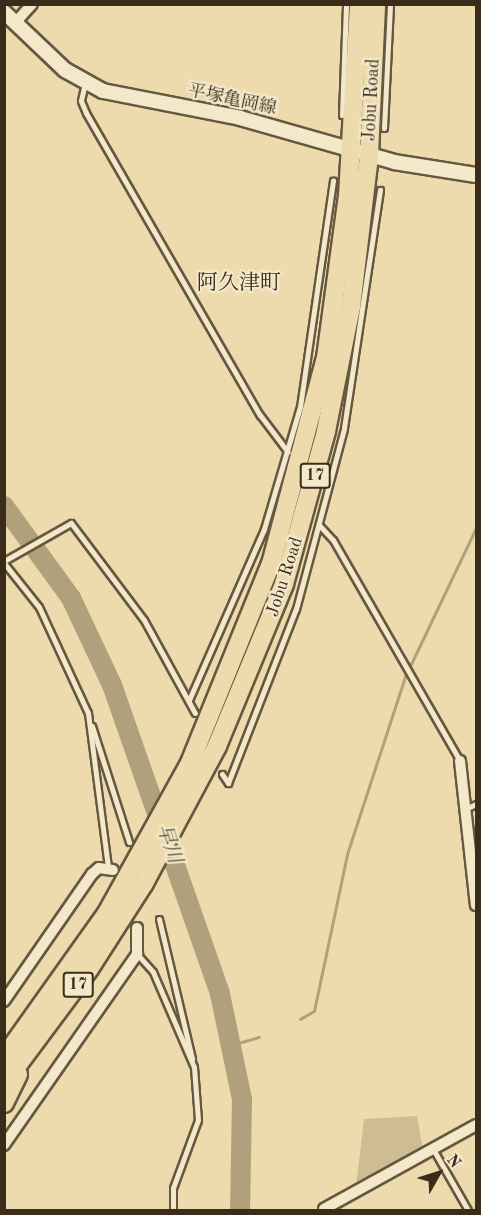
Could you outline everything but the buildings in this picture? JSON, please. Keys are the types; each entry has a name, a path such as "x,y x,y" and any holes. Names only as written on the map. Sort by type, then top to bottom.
{"highway":[{"name":"Jobu Road","path":"4,1083 25,1059 144,883 199,780 284,584 335,394 367,241 351,38 359,4"},
{"name":"Jobu Road","path":"4,1058 28,1028 135,865 190,763 271,564 318,357 360,152 376,4"},
{"path":"4,1049 28,1028"},
{"path":"4,1103 25,1059"}],"main road":[{"name":"平塚亀岡線","path":"4,12 85,83 122,98 240,118 360,152 477,175"}],"street":[{"path":"15,23 32,4"},
{"path":"460,761 472,806 477,904"},
{"path":"4,1001 92,874 111,868"},
{"path":"4,1145 137,954 137,928"},
{"path":"324,1210 477,1125"}],"lane":[{"path":"342,115 351,38 346,4"},
{"path":"384,128 390,4"},
{"path":"85,83 81,101 86,112 260,415 288,452"},
{"path":"189,700 264,529 318,357 333,180"},
{"path":"222,774 228,783 265,695 319,525 344,428 367,241 380,190"},
{"path":"129,842 88,713 39,607 5,562 69,525 140,613 195,713"},
{"path":"319,525 460,761"},
{"path":"88,713 111,868"},
{"path":"159,919 194,1067 198,1120 173,1188 173,1210"},
{"path":"137,954 153,972 194,1067"},
{"path":"433,1149 468,1210"}],"shaded area":[{"path":"417,1116 423,1150 356,1186 364,1119"}],"waterway":[{"name":"早川","path":"4,506 71,598 112,685 220,994 242,1099 240,1210"},
{"path":"411,664 476,528"},
{"path":"300,1019 314,1011 347,854 406,674"},
{"path":"231,1045 259,1037"}],"district":[{"name":"阿久津町","path":"239,284"}]}
